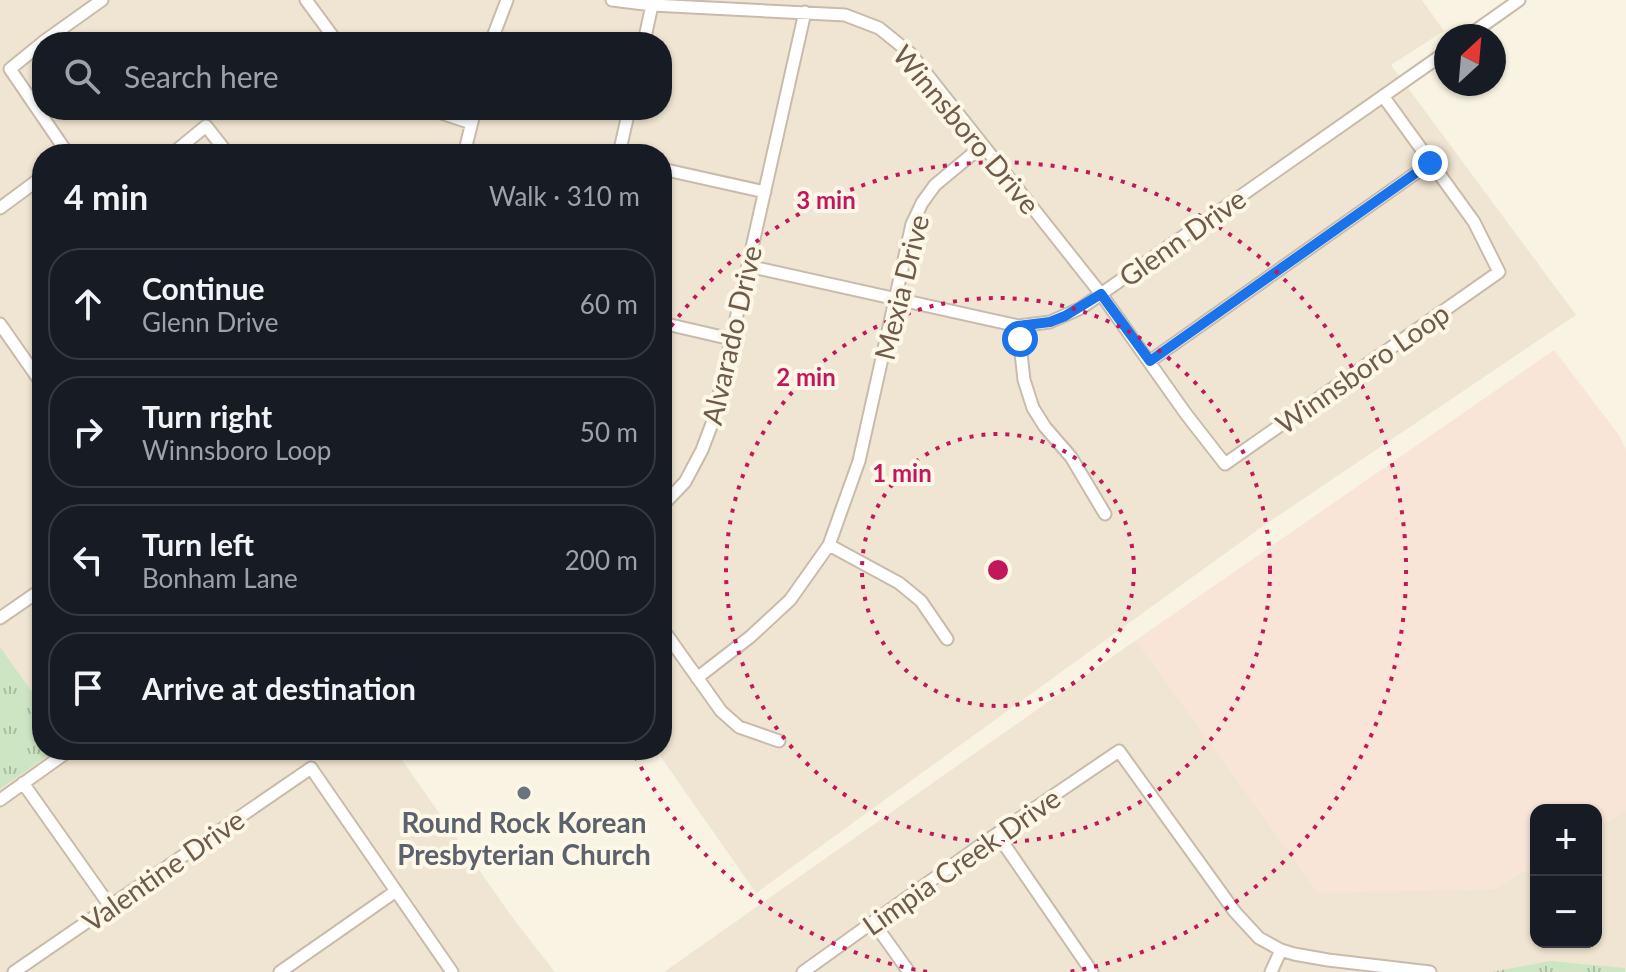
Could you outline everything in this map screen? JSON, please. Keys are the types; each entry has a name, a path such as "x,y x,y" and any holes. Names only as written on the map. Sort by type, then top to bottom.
{"street":[{"path":"58,32 102,0"},
{"path":"495,32 507,0"},
{"name":"Winnsboro Drive","path":"612,0 652,5 845,15 879,28 910,53 1101,294"},
{"path":"1485,24 1519,0"},
{"path":"309,1 330,32"},
{"path":"646,32 652,5"},
{"name":"Alvarado Drive","path":"672,496 685,482 713,421 805,12"},
{"path":"32,52 10,69 32,101"},
{"name":"Glenn Drive","path":"748,266 1018,326 1050,322 1101,294 1434,60"},
{"name":"Winnsboro Loop","path":"1101,294 1225,464 1499,272 1474,222 1383,96"},
{"path":"45,120 61,144"},
{"path":"462,120 471,123"},
{"path":"466,144 472,120"},
{"path":"621,144 627,120"},
{"path":"184,144 206,126 220,144"},
{"name":"Mexia Drive","path":"697,678 750,637 790,600 829,545 859,461 912,224 935,185 982,146"},
{"path":"1150,361 1430,163"},
{"path":"672,171 765,192"},
{"path":"0,208 32,184"},
{"path":"0,324 32,370"},
{"path":"672,325 731,339"},
{"path":"1018,326 1024,380 1033,408 1071,457 1105,514"},
{"path":"829,545 899,583 921,601 947,639"},
{"path":"0,618 32,596"},
{"path":"672,642 721,711 739,727 779,741"},
{"name":"Limpia Creek Drive","path":"803,972 1119,751 1235,912 1259,938 1281,950"},
{"path":"0,800 56,760"},
{"name":"Valentine Drive","path":"14,972 311,768 396,891"},
{"path":"23,783 110,906"},
{"path":"997,834 1092,972"},
{"path":"280,972 396,891 452,972"},
{"path":"874,923 909,972"},
{"path":"1271,972 1281,950 1320,959 1430,972"}],"shaded area":[{"path":"0,0 1422,0 1439,24 1434,24 1434,37 1391,65 1576,315 1263,526 756,893 663,760 672,760 672,144 32,144 32,760 402,760 515,921 555,972 0,972"},
{"path":"1554,350 1619,435 1626,449 1626,810 1602,824 1602,804 1530,804 1530,868 1494,889 1318,893 1136,640"},
{"path":"1136,640 1318,892 1494,889 1530,868 1530,948 1602,948 1602,824 1626,810 1626,972 664,972"}],"green space":[{"path":"0,647 32,692 32,760 42,760 0,789"},
{"path":"1550,961 1625,968 1625,972 1492,972"}],"place":[{"name":"Round Rock Korean Presbyterian Church","path":"524,793"}],"route":[{"path":"1020,339 1018,326 1050,322 1081,308 1101,294 1150,361 1430,163"}]}
